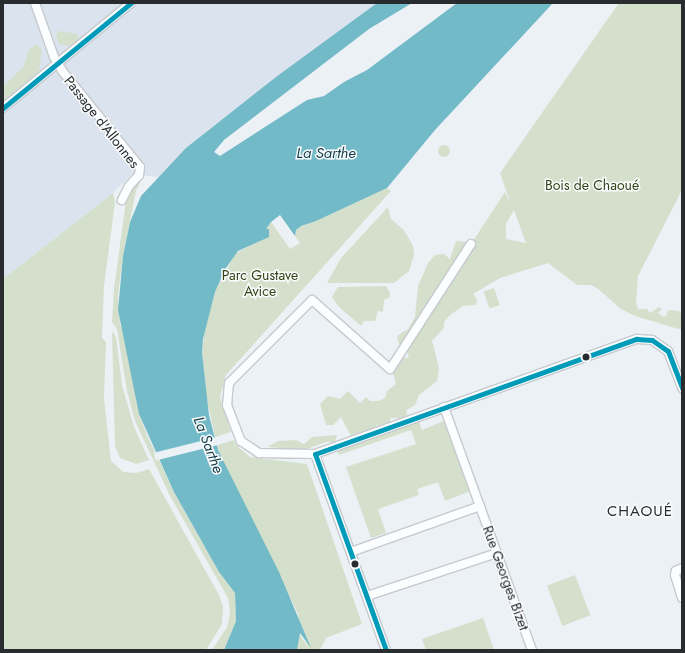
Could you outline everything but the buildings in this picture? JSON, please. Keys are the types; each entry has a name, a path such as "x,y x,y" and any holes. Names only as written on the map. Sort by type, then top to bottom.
{"street":[{"name":"Passage d'Allonnes","path":"35,3 58,64 140,167 139,176 129,186 122,200"},
{"path":"3,108 131,3"},
{"path":"471,244 390,369 312,300 229,383 226,397 236,432 241,441 252,450 278,455 315,454 444,407 642,339 656,342 668,351 682,388"},
{"name":"Rue Georges Bizet","path":"444,407 532,650"},
{"path":"315,454 386,650"},
{"path":"351,552 480,506"},
{"path":"367,596 497,553"},
{"path":"682,568 676,571 675,575 682,598"}],"shaded area":[{"path":"3,3 377,3 206,132 158,177 132,174 113,193 3,279"}],"green space":[{"name":"Bois de Chaoué","path":"619,3 682,3 682,190 638,276 636,302 638,309 647,309 650,313 659,307 662,309 658,313 663,317 666,316 668,310 679,311 682,315 682,330 635,316 621,309 597,288 591,285 577,285 548,263 500,278 473,294 477,299 476,305 463,306 450,315 444,322 444,328 432,341 439,368 437,381 419,395 415,405 407,410 406,418 391,418 389,424 377,425 370,431 351,436 341,417 333,425 326,425 320,404 328,396 340,399 348,391 360,403 366,397 370,401 378,401 385,398 387,391 396,384 392,369 399,357 407,358 409,355 398,342 397,336 408,329 415,317 418,286 428,263 435,255 444,254 450,259 456,241 470,242 475,238 505,192 511,204 500,173","holes":["514,210 526,243 506,239 506,224"]},
{"path":"59,31 78,34 78,40 69,46 59,44 56,35"},
{"path":"37,44 42,50 39,72 3,101 3,87 24,66 29,50"},
{"path":"444,145 448,147 450,151 448,155 444,157 440,155 438,151 440,147"},
{"path":"141,181 136,191 123,256 118,295 120,324 125,337 139,414 147,435 174,492 219,572 235,593 236,621 224,650 212,650 227,627 230,614 228,598 170,496 135,421 127,391 117,329 112,322 114,288 126,201 130,191"},
{"name":"Parc Gustave Avice","path":"387,188 391,191 226,375 220,397 231,432 215,437 205,390 202,353 205,327 215,292 235,254 249,246 271,222 290,249 300,243 295,236 296,230 301,226 316,221"},
{"path":"113,193 115,202 104,286 102,338 106,342 104,398 111,461 123,472 136,473 149,469 219,595 223,606 222,624 206,650 3,650 3,279"},
{"path":"388,207 391,219 404,230 413,246 414,255 409,271 394,283 327,283 341,258"},
{"path":"386,286 390,293 389,298 384,300 383,312 378,311 375,321 364,321 361,326 339,307 332,297 338,287"},
{"path":"494,288 500,305 489,309 484,292"},
{"path":"112,331 116,337 122,385 134,427 149,460 136,464 120,458 115,446"},
{"path":"446,420 471,491 445,501 438,482 417,489 419,495 378,509 386,533 371,538 346,467 416,444 411,430 339,455 337,450 419,421 422,430"},
{"path":"337,435 335,442 326,442 304,450 268,447 278,441 296,440 304,444 312,437"},
{"path":"234,440 236,445 250,457 307,464 362,624 326,638 320,650 297,650 299,633 309,649 300,629 298,614 218,450 217,445"},
{"path":"575,575 590,615 562,626 547,586"},
{"path":"483,618 494,650 426,650 422,639"}],"water":[{"name":"La Sarthe","path":"377,3 412,3 369,29 224,140 214,152 220,156 307,100 324,96 344,82 367,70 457,3 553,3 435,130 387,188 316,221 301,226 296,230 295,236 280,215 271,222 266,229 269,229 269,237 238,251 226,268 215,292 203,339 202,353 209,415 218,450 279,572 311,648 300,633 297,650 224,650 236,621 235,593 219,572 174,492 139,414 118,310 123,256 130,222 141,196 186,148 276,77"}],"pier":[{"path":"217,437 219,445 156,460 154,453"}],"transit line":[{"path":"3,108 131,3"},
{"path":"315,454 637,339 652,340 668,351 682,388"},
{"path":"315,454 386,650"}],"district":[{"name":"CHAOUÉ","path":"640,512"}]}
